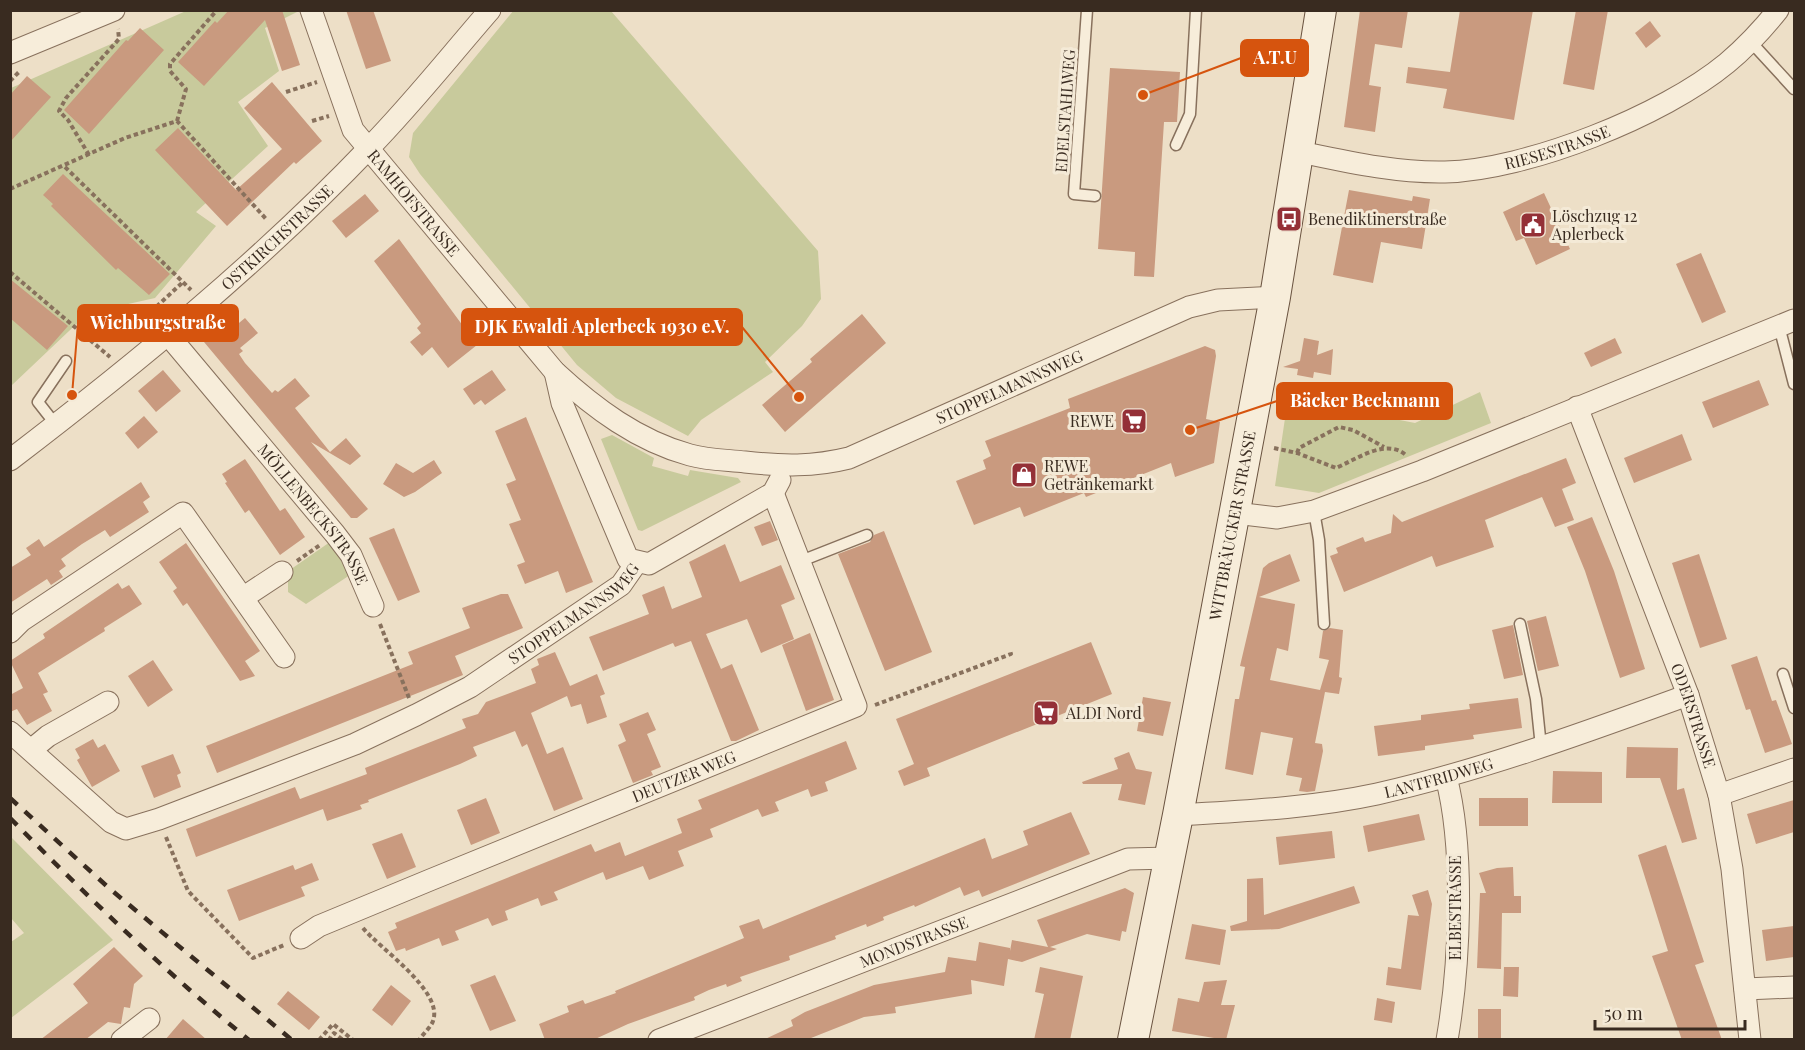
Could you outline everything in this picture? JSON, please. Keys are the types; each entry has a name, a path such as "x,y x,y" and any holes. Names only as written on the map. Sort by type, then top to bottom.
{"main road":[{"name":"WITTBRÄUCKER STRASSE","path":"1133,1040 1170,858 1275,297 1321,10"}],"street":[{"name":"RAMHOFSTRASSE","path":"311,10 332,77 353,130 555,372 591,405 661,444 691,455 786,467"},
{"name":"OSTKIRCHSTRASSE","path":"10,460 168,336 279,234 370,148 490,10"},
{"name":"RIESESTRASSE","path":"1300,152 1413,171 1444,172 1496,166 1567,146 1659,106 1726,64 1751,42 1778,10"},
{"path":"10,53 115,15"},
{"name":"STOPPELMANNSWEG","path":"786,467 820,465 849,458 1189,308 1227,299 1275,297"},
{"path":"1235,513 1277,518 1314,512 1422,471 1786,323"},
{"name":"MÖLLENBECKSTRASSE","path":"168,336 351,555 373,606"},
{"name":"RAMHOFSTRASSE","path":"555,372 561,403 623,549 628,559 637,562"},
{"name":"ODERSTRASSE","path":"1577,407 1688,695 1719,795 1732,869 1750,1040"},
{"path":"786,467 773,493 856,706"},
{"name":"STOPPELMANNSWEG","path":"31,750 111,822 126,829 159,819 355,744 470,687 621,585 637,562 649,564 773,493"},
{"path":"10,632 21,621 183,513 284,657"},
{"path":"244,597 282,572"},
{"name":"LANTFRIDWEG","path":"1178,815 1301,807 1375,794 1446,777 1541,747 1688,695"},
{"path":"10,732 31,750 48,736 108,702"},
{"name":"DEUTZER WEG","path":"301,938 319,926 856,706"},
{"path":"1719,795 1794,769"},
{"name":"ELBESTRASSE","path":"1446,777 1454,822 1456,901 1456,948 1447,1040"},
{"name":"MONDSTRASSE","path":"659,1040 1128,859 1170,858"},
{"path":"1745,989 1794,987"},
{"path":"122,1040 149,1019"}],"lane":[{"name":"EDELSTAHLWEG","path":"1087,10 1074,194 1095,196"},
{"path":"1176,145 1190,114 1196,10"},
{"path":"1751,42 1794,89"},
{"path":"1786,323 1794,384"},
{"path":"56,425 38,402 66,361"},
{"path":"1314,512 1319,540 1324,624"},
{"path":"801,561 867,535"},
{"path":"1520,624 1536,699 1541,747"},
{"path":"1783,674 1794,708"}],"path":[{"path":"177,121 186,88 170,71 170,64 217,10"},
{"path":"89,155 68,120 59,111 66,98 119,39 115,15"},
{"path":"286,92 332,77"},
{"path":"10,189 65,167 125,138 177,121"},
{"path":"177,121 279,234"},
{"path":"65,167 204,303"},
{"path":"10,272 126,371"},
{"path":"88,338 155,308 183,282"},
{"path":"1297,453 1299,448 1339,427 1353,430 1384,447 1401,451 1422,471"},
{"path":"1274,448 1297,453 1336,468 1384,447"},
{"path":"282,572 335,534"},
{"name":"MÖLLENBECKSTRASSE","path":"373,606 416,715"},
{"path":"856,706 880,705 1011,654 1010,651"},
{"path":"159,819 188,891 253,958 301,938"},
{"path":"352,913 372,939 420,983 433,1007 433,1021 419,1040"},
{"path":"320,1039 333,1024 353,1040"},
{"path":"332,1040 330,1038 334,1033 343,1040"}],"green space":[{"path":"514,10 611,11 818,251 821,299 802,326 765,362 773,372 701,420 688,436 616,398 577,365 420,174 409,157 413,133"},
{"path":"186,11 299,11 265,28 279,71 238,102 268,146 196,212 216,226 155,298 88,313 11,386 11,88"},
{"path":"1480,392 1491,423 1319,493 1275,486 1288,398 1415,423"},
{"path":"612,435 654,458 652,466 688,476 690,470 738,478 741,482 642,531 638,530 601,439"},
{"path":"330,542 350,575 306,604 288,592 288,582 284,574"},
{"path":"11,837 113,940 11,1018 11,942 24,933 11,918"}],"building":[{"path":"229,10 282,10 300,65 282,71 265,20 204,86 178,62 215,21 217,23"},
{"path":"346,10 373,10 391,61 366,69"},
{"path":"1360,10 1408,10 1402,48 1375,44 1369,85 1381,87 1375,132 1344,127"},
{"path":"1460,10 1533,10 1514,120 1443,108 1447,89 1406,83 1408,67 1450,72"},
{"path":"1576,10 1608,10 1594,90 1563,84"},
{"path":"1650,21 1661,36 1646,48 1635,33"},
{"path":"140,28 164,50 89,134 64,110 126,40 128,41"},
{"path":"1110,68 1180,72 1177,122 1164,122 1154,277 1134,276 1135,252 1098,249"},
{"path":"27,76 51,97 10,142 10,95"},
{"path":"272,82 322,141 296,164 294,162 227,226 155,150 178,128 236,190 282,149 244,108"},
{"path":"63,174 170,274 149,295 118,268 116,270 51,206 53,204 43,195"},
{"path":"1349,190 1412,201 1413,196 1430,199 1422,249 1381,242 1373,283 1333,275"},
{"name":"Löschzug 12 Aplerbeck","path":"1544,193 1570,249 1536,265 1524,238 1516,241 1503,212"},
{"path":"365,194 379,211 346,238 332,221"},
{"path":"399,239 477,345 448,368 432,347 422,356 410,342 421,333 417,328 421,324 374,261"},
{"path":"1701,253 1726,312 1702,323 1676,264"},
{"path":"10,279 68,326 47,350 10,318"},
{"path":"862,314 886,343 785,432 762,405 812,362 810,359"},
{"path":"245,318 258,333 240,348 243,351 239,354 245,363 272,393 275,390 278,392 295,378 310,396 295,408 330,452 346,438 361,456 350,465 311,442 368,509 357,518 351,518 199,336 213,324 221,333 225,329 228,332"},
{"path":"1304,338 1319,341 1317,355 1333,349 1331,375 1314,372 1313,378 1297,375 1298,369 1283,367 1300,361"},
{"path":"1615,338 1622,353 1591,367 1584,353"},
{"name":"REWE","path":"1205,346 1215,350 1216,356 1206,419 1220,422 1214,463 1175,477 1171,463 1086,497 1084,493 1024,517 1020,507 974,525 956,481 986,469 983,460 991,456 985,441 1070,408 1068,399"},
{"path":"163,370 181,391 156,412 138,391"},
{"path":"492,370 506,390 485,405 481,400 474,405 463,389"},
{"path":"1759,380 1769,405 1713,428 1702,402"},
{"path":"1376,383 1395,389 1391,409 1387,408 1386,412 1371,409 1372,404 1368,403 1371,385 1375,386"},
{"path":"144,416 158,432 138,449 125,433"},
{"path":"526,417 593,582 566,593 558,571 525,584 517,565 525,562 509,524 521,520 506,484 516,480 495,431"},
{"path":"1682,434 1692,460 1634,483 1624,458"},
{"path":"1566,458 1576,483 1562,489 1574,520 1555,527 1542,497 1485,520 1494,547 1436,567 1432,556 1344,592 1330,556 1338,553 1336,548 1363,537 1365,542 1391,533 1393,514 1402,522"},
{"path":"245,459 280,511 285,508 305,537 280,555 249,510 245,513 225,483 227,482 222,474"},
{"path":"434,460 442,473 415,492 404,497 383,484 396,463 413,473"},
{"path":"141,482 150,497 143,502 149,512 110,537 105,530 82,544 61,559 66,566 59,571 63,577 51,585 47,579 10,603 10,568 31,555 26,548 39,539 44,547"},
{"path":"1592,517 1614,571 1645,669 1620,678 1585,571 1567,527"},
{"path":"770,521 778,540 762,546 754,527"},
{"path":"394,528 420,592 398,601 369,538"},
{"path":"884,531 932,652 885,671 838,554 870,542 874,535"},
{"path":"186,543 260,651 245,661 255,676 240,681 187,603 183,606 173,591 177,588 159,562"},
{"path":"725,544 740,582 781,565 795,599 781,605 794,639 761,653 747,619 706,634 721,669 732,664 759,730 736,741 731,741 691,641 675,647 673,643 603,671 589,637 649,614 642,595 664,586 672,609 702,597 689,562"},
{"path":"1290,554 1300,581 1259,597 1295,604 1288,651 1277,648 1270,680 1320,690 1329,660 1319,658 1323,631 1330,628 1343,630 1339,677 1342,678 1339,694 1325,692 1315,743 1322,744 1323,751 1315,791 1307,792 1299,791 1302,778 1286,775 1293,738 1261,732 1253,775 1225,769 1235,699 1239,699 1245,667 1240,666 1263,568"},
{"path":"1699,554 1727,639 1700,648 1672,563"},
{"path":"118,583 122,589 129,585 142,604 104,628 105,631 38,673 48,692 43,694 52,711 27,725 17,709 10,712 10,695 23,688 10,661 45,638 43,634"},
{"path":"501,594 508,594 523,628 455,656 463,675 217,773 206,746 413,664 408,652 470,628 462,608"},
{"path":"1546,616 1559,666 1538,671 1527,621"},
{"path":"1513,625 1523,675 1504,679 1492,630"},
{"path":"810,633 834,700 806,711 782,645"},
{"path":"1091,642 1112,694 927,768 930,776 904,786 898,771 914,764 896,719"},
{"path":"555,652 570,686 597,674 605,694 600,696 607,717 587,724 581,704 571,707 567,696 531,713 547,754 563,747 583,799 554,811 527,744 522,747 515,731 473,747 477,756 460,764 368,800 369,802 360,805 362,809 327,821 323,809 196,857 186,829 295,787 300,799 367,774 365,768 466,728 462,719 478,714 486,702 536,683 531,669 539,665 537,659"},
{"path":"1757,656 1772,701 1776,700 1792,744 1765,753 1750,709 1746,710 1731,665"},
{"path":"153,660 173,690 148,707 128,676"},
{"path":"1143,697 1171,702 1163,736 1137,731"},
{"path":"1518,698 1522,728 1473,735 1474,739 1425,746 1425,750 1378,756 1374,726 1421,720 1421,715 1470,709 1469,704"},
{"path":"648,712 656,730 647,734 661,767 651,771 653,775 633,783 618,745 626,741 619,724"},
{"path":"93,739 98,748 105,744 120,771 92,787 77,760 80,758 75,749"},
{"path":"846,741 857,769 825,782 828,791 811,797 808,789 775,802 779,811 762,817 758,809 710,829 713,837 678,851 684,866 649,880 643,866 606,880 603,872 554,892 558,900 541,906 538,898 505,911 508,920 492,926 488,918 455,931 459,940 442,946 439,938 406,951 405,948 396,951 388,932 397,928 395,923 591,844 595,852 620,842 625,856 682,833 677,819 702,809 698,800"},
{"path":"1627,747 1678,748 1677,790 1684,788 1697,839 1682,843 1660,778 1626,778"},
{"path":"1129,752 1136,769 1152,772 1145,805 1118,800 1122,784 1083,784 1082,782 1118,769 1114,758"},
{"path":"173,754 181,773 177,775 181,787 154,798 141,766"},
{"path":"1553,771 1602,772 1602,803 1552,803"},
{"path":"486,798 500,833 471,845 457,810"},
{"path":"1479,798 1528,798 1528,826 1479,826"},
{"path":"1794,800 1794,832 1756,844 1747,814"},
{"path":"1071,812 1090,854 982,897 979,890 964,896 960,887 915,907 914,905 883,917 884,920 867,927 866,924 835,936 836,939 789,956 790,960 740,977 742,981 727,987 726,984 709,990 694,997 695,1000 628,1024 593,1040 545,1040 539,1024 569,1012 567,1006 583,1000 585,1004 616,993 615,991 744,938 739,926 759,919 763,929 985,838 992,859 1028,845 1023,831"},
{"path":"1419,814 1425,840 1368,852 1363,826"},
{"path":"1332,831 1335,858 1279,865 1276,837"},
{"path":"402,833 416,867 387,879 372,844"},
{"path":"1666,845 1704,962 1695,965 1722,1040 1682,1040 1652,956 1668,951 1638,855"},
{"path":"312,863 319,880 301,887 305,896 239,921 227,890 293,865 295,870"},
{"path":"1513,867 1514,896 1521,896 1521,913 1502,913 1501,969 1477,968 1480,893 1486,893 1479,873"},
{"path":"1263,878 1264,915 1354,886 1360,903 1279,929 1231,931 1230,926 1247,921 1247,879"},
{"path":"1125,888 1134,893 1126,932 1122,931 1120,941 1087,934 1050,947 1057,949 1022,962 1008,959 1004,986 971,980 972,994 895,1007 896,1013 864,1017 806,1040 763,1040 793,1026 791,1020 805,1012 874,985 945,972 948,957 976,961 979,942 1010,948 1010,951 1012,940 1048,947 1037,920"},
{"path":"1428,890 1432,904 1421,990 1386,985 1388,967 1401,969 1408,915 1419,916 1412,895"},
{"path":"1192,924 1226,930 1220,965 1185,959"},
{"path":"1794,926 1794,957 1766,961 1762,930"},
{"path":"114,947 143,976 134,984 130,1008 124,1007 121,1024 108,1022 85,1040 40,1040 88,1003 73,984"},
{"path":"1040,967 1083,976 1070,1040 1034,1040 1044,994 1035,992"},
{"path":"1504,967 1519,967 1518,997 1503,996"},
{"path":"495,975 516,1021 490,1031 470,985"},
{"path":"1227,980 1221,1005 1235,1005 1226,1040 1172,1031 1178,998 1199,1002 1204,982"},
{"path":"391,985 411,1001 392,1026 372,1010"},
{"path":"288,991 320,1017 309,1030 277,1004"},
{"path":"1377,998 1395,1002 1392,1023 1374,1020"},
{"path":"1478,1009 1501,1009 1501,1040 1478,1040"},
{"path":"183,1019 207,1040 165,1040"}],"railway":[{"path":"10,798 110,889 292,1040"},
{"path":"10,818 126,932 249,1040"}],"place":[{"name":"A.T.U","path":"1143,95"},
{"name":"Benediktinerstraße","path":"1289,219"},
{"name":"Löschzug 12 Aplerbeck","path":"1533,225"},
{"name":"Wichburgstraße","path":"72,395"},
{"name":"DJK Ewaldi Aplerbeck 1930 e.V.","path":"799,397"},
{"name":"REWE","path":"1134,421"},
{"name":"Bäcker Beckmann","path":"1190,430"},
{"name":"REWE Getränkemarkt","path":"1024,475"},
{"name":"ALDI Nord","path":"1046,713"}]}
